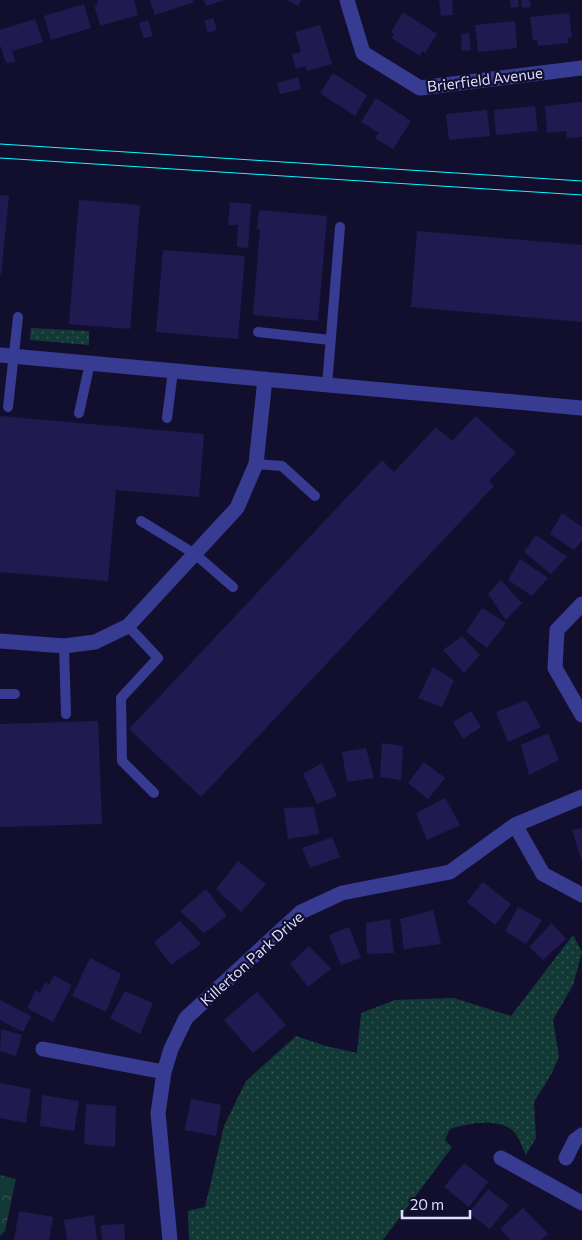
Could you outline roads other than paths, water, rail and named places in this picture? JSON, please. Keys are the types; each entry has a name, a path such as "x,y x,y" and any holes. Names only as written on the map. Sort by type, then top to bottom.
{"street":[{"name":"Brierfield Avenue","path":"347,0 363,54 420,88 582,68"},
{"path":"6,356 581,408"},
{"path":"0,641 64,646 95,642 128,626 238,508 256,464 265,379"},
{"path":"582,604 557,630 555,668 582,715"},
{"name":"Killerton Park Drive","path":"170,1240 158,1113 164,1072 171,1049 186,1018 301,912 342,893 450,872 515,826 582,797"},
{"path":"515,826 543,874 582,895"},
{"path":"43,1050 164,1072"},
{"path":"566,1158 575,1140 582,1135"},
{"path":"502,1158 582,1203"}],"lane":[{"path":"327,385 340,227"},
{"path":"8,407 6,356 18,316"},
{"path":"258,332 330,340"},
{"path":"79,413 90,363"},
{"path":"167,418 173,371"},
{"path":"256,464 282,466 316,496"},
{"path":"141,521 195,554 233,587"},
{"path":"128,626 158,658 121,698 122,761 154,793"},
{"path":"64,646 66,714"},
{"path":"0,694 15,694"}],"tram line":[{"path":"0,144 582,181"},
{"path":"0,158 582,195"}]}
